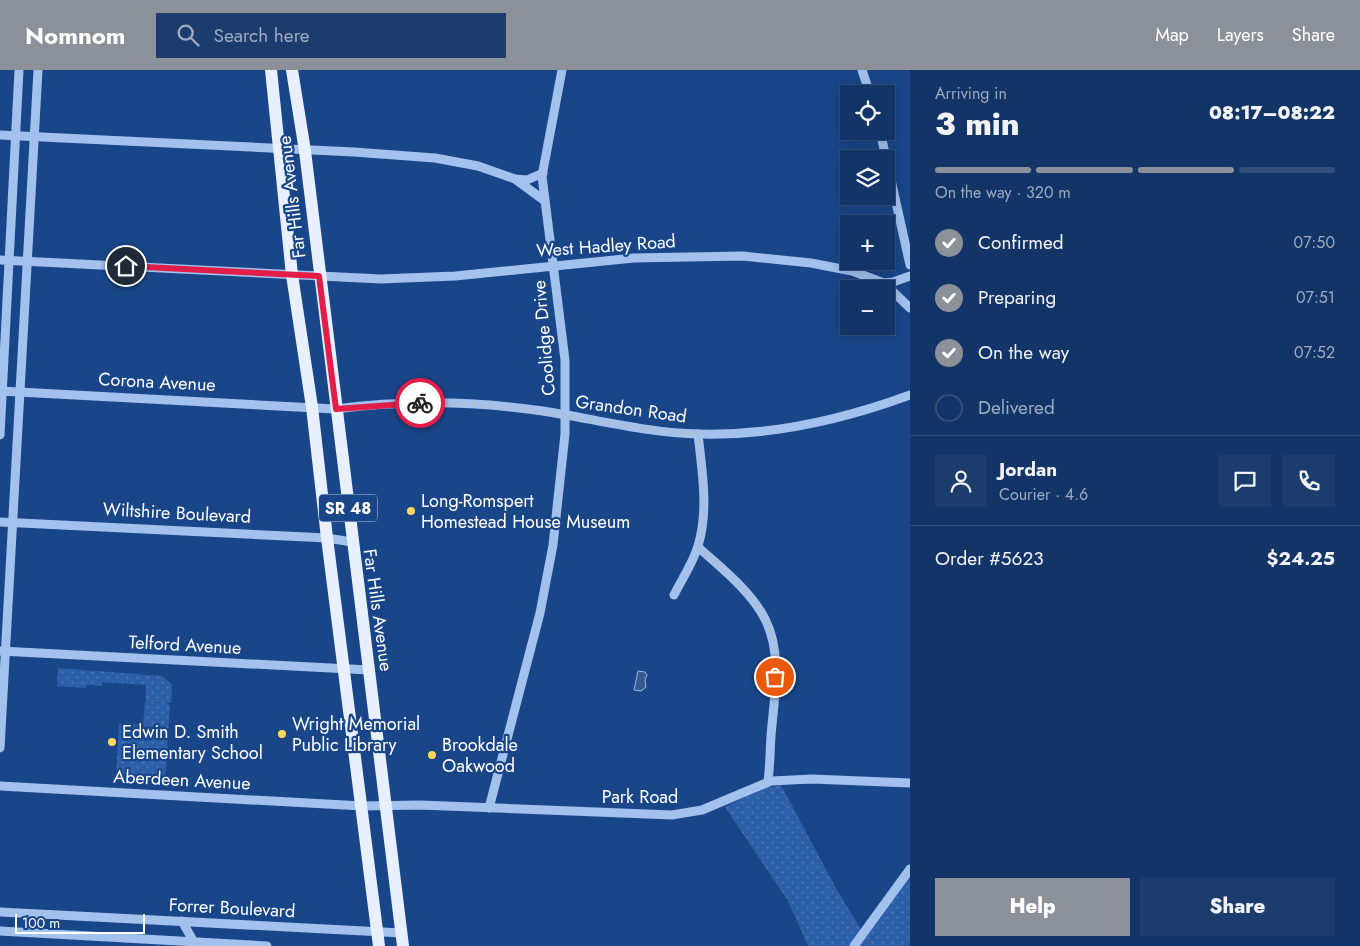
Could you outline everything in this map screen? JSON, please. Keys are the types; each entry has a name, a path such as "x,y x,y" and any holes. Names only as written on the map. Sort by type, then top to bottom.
{"main road":[{"name":"Far Hills Avenue","path":"271,70 292,275 312,407 379,946"},
{"name":"Far Hills Avenue","path":"292,70 305,151 352,542 404,946"}],"street":[{"path":"0,435 5,260 16,136 19,70"},
{"path":"0,748 2,652 12,522 38,70"},
{"name":"Coolidge Drive","path":"489,808 540,614 553,545 566,416 565,360 543,172 562,70"},
{"path":"862,70 867,85"},
{"path":"0,135 435,158 478,166 515,179 527,180 543,172"},
{"path":"882,140 910,265"},
{"path":"515,179 545,201"},
{"name":"West Hadley Road","path":"5,260 292,275 422,278 634,258 744,256 831,266 875,280"},
{"path":"895,281 910,276"},
{"name":"West Hadley Road","path":"895,294 910,308"},
{"name":"Corona Avenue","path":"1,391 312,407"},
{"name":"Grandon Road","path":"312,407 336,409 388,403 465,403 510,407 636,429 698,434 750,434 829,421 910,395"},
{"path":"674,594 698,547 704,502 698,434"},
{"name":"Wiltshire Boulevard","path":"0,522 327,538 352,542"},
{"path":"698,547 758,607 770,630 775,652 775,677 768,781"},
{"name":"Telford Avenue","path":"2,652 369,670"},
{"name":"Park Road","path":"362,806 489,808 628,814 688,813 718,805 768,781 812,779 910,783"},
{"name":"Aberdeen Avenue","path":"0,786 362,806"},
{"path":"854,946 910,869"},
{"name":"Forrer Boulevard","path":"0,912 402,933"},
{"path":"182,922 195,945"},
{"name":"Forrer Boulevard","path":"0,931 195,945 267,946"}],"shaded area":[{"path":"58,668 162,676 172,684 171,703 146,702 146,685 102,682 102,686 87,685 86,688 57,686"},
{"path":"638,671 645,672 647,675 645,680 646,687 641,691 634,690"},
{"path":"145,702 168,703 170,707 165,783 116,781 119,723 143,725"},
{"path":"781,785 837,890 861,929 850,946 808,946 788,901 725,807 761,789"},
{"path":"910,875 910,946 858,946"}],"way so far":[{"path":"420,403 465,403 510,407 636,429 698,434 704,502 698,547 729,576 758,607 765,618 774,642 775,677"}],"place":[{"name":"Long-Romspert Homestead House Museum","path":"411,511"},
{"name":"Wright Memorial Public Library","path":"282,734"},
{"name":"Edwin D. Smith Elementary School","path":"112,742"},
{"name":"Brookdale Oakwood","path":"432,755"}],"route":[{"path":"126,266 319,276 336,409 369,404 420,403"}]}
